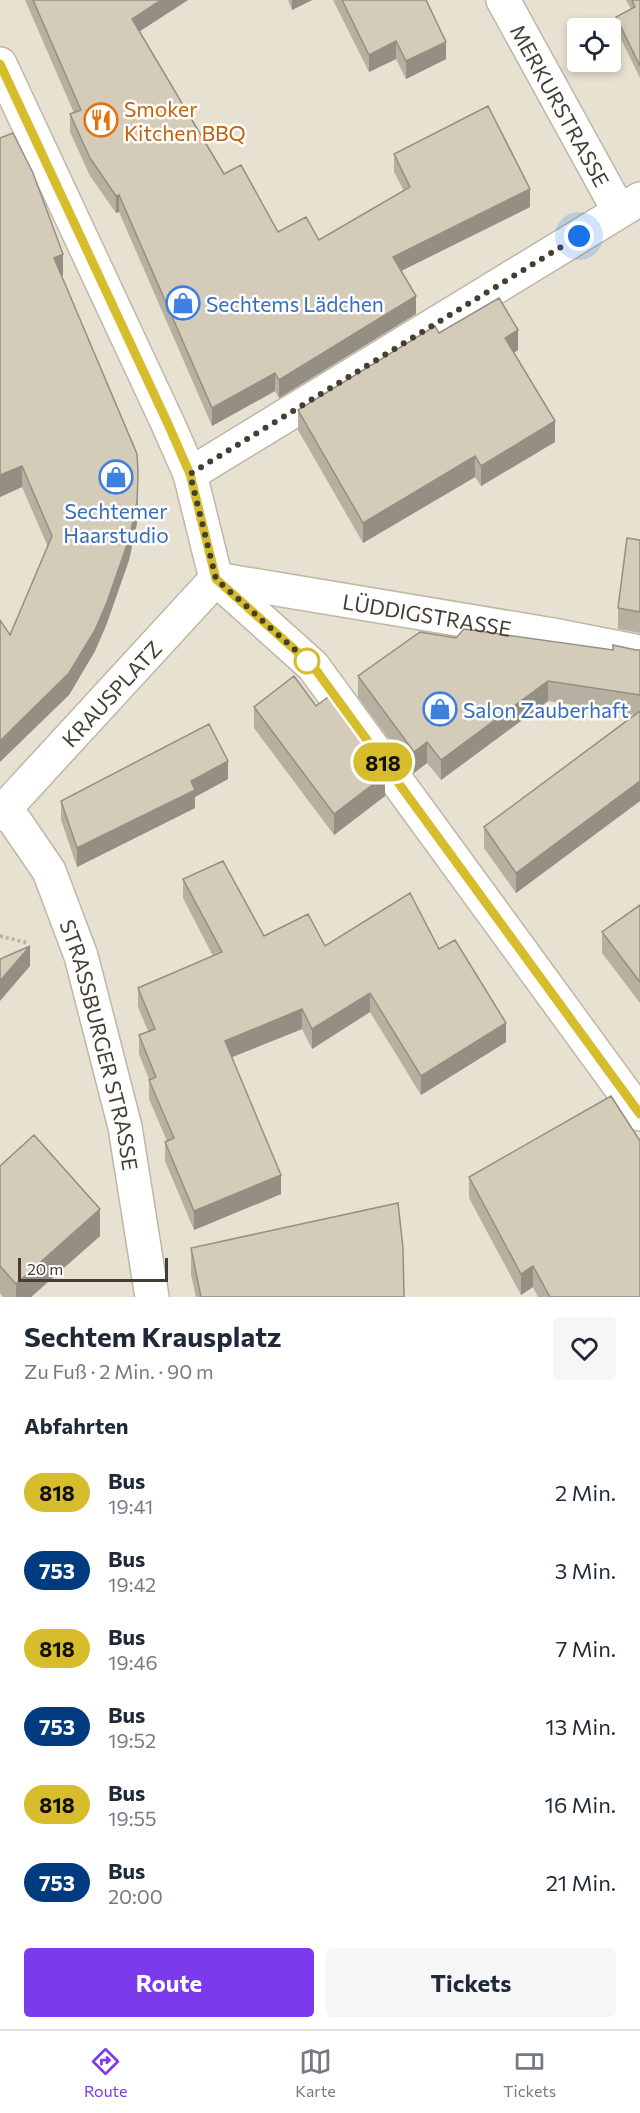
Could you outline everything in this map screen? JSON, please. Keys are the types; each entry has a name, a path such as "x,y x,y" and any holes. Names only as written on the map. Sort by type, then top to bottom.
{"street":[{"name":"MERKURSTRASSE","path":"504,0 630,205"},
{"path":"0,64 190,474 216,579 313,666 640,1114"},
{"path":"190,474 630,205"},
{"name":"LÜDDIGSTRASSE","path":"216,579 553,635 640,652"},
{"name":"KRAUSPLATZ","path":"3,811 216,579"},
{"name":"STRASSBURGER STRASSE","path":"3,811 49,872 81,956 125,1127 152,1297"}],"shaded area":[{"path":"0,0 640,0 640,1297 0,1297"}],"building":[{"path":"33,0 161,0 132,19 224,174 241,165 278,232 306,217 319,240 410,187 394,154 488,106 530,189 393,257 416,296 279,380 275,373 212,408 119,195 116,196 90,158 70,114 81,110"},
{"path":"342,0 426,0 446,42 406,61 396,41 369,55"},
{"path":"632,0 640,0 640,66 621,27 621,18 616,17 635,7"},
{"path":"13,133 33,173 63,254 54,258 137,454 138,473 137,502 129,539 95,630 69,673 0,741 0,620 10,635 52,536 22,466 0,475 0,138"},
{"path":"499,298 518,330 505,338 555,421 481,466 475,456 363,523 298,410 435,326 439,333"},
{"path":"627,538 640,540 640,612 618,608"},
{"path":"464,629 613,650 613,645 640,650 640,695 548,681 441,760 427,742 414,752 358,676 420,632 456,638"},
{"path":"294,676 316,706 328,697 385,775 334,814 254,707"},
{"path":"640,711 640,781 516,873 484,827"},
{"path":"209,724 228,761 191,781 195,790 77,848 61,801"},
{"path":"223,861 264,936 308,914 325,946 410,893 439,949 455,940 506,1023 421,1076 370,993 312,1029 302,1009 225,1041 281,1175 194,1211 165,1142 174,1138 149,1080 156,1077 139,1035 155,1029 138,988 222,952 183,879"},
{"path":"640,905 640,982 602,932"},
{"path":"30,946 0,981 0,959"},
{"path":"611,1096 640,1141 640,1297 550,1297 533,1266 521,1274 469,1177"},
{"path":"34,1135 100,1209 16,1284 0,1266 0,1166"},
{"path":"398,1203 403,1248 404,1297 201,1297 191,1248"}],"bus line":[{"name":"818","path":"0,64 190,474 216,579 313,666 640,1114"}],"place":[{"name":"Smoker Kitchen BBQ","path":"101,120"},
{"name":"Sechtems Lädchen","path":"183,303"},
{"name":"Sechtemer Haarstudio","path":"116,477"},
{"name":"Salon Zauberhaft","path":"440,709"}],"route":[{"path":"307,661 313,666 216,579 190,474 579,236"}]}
